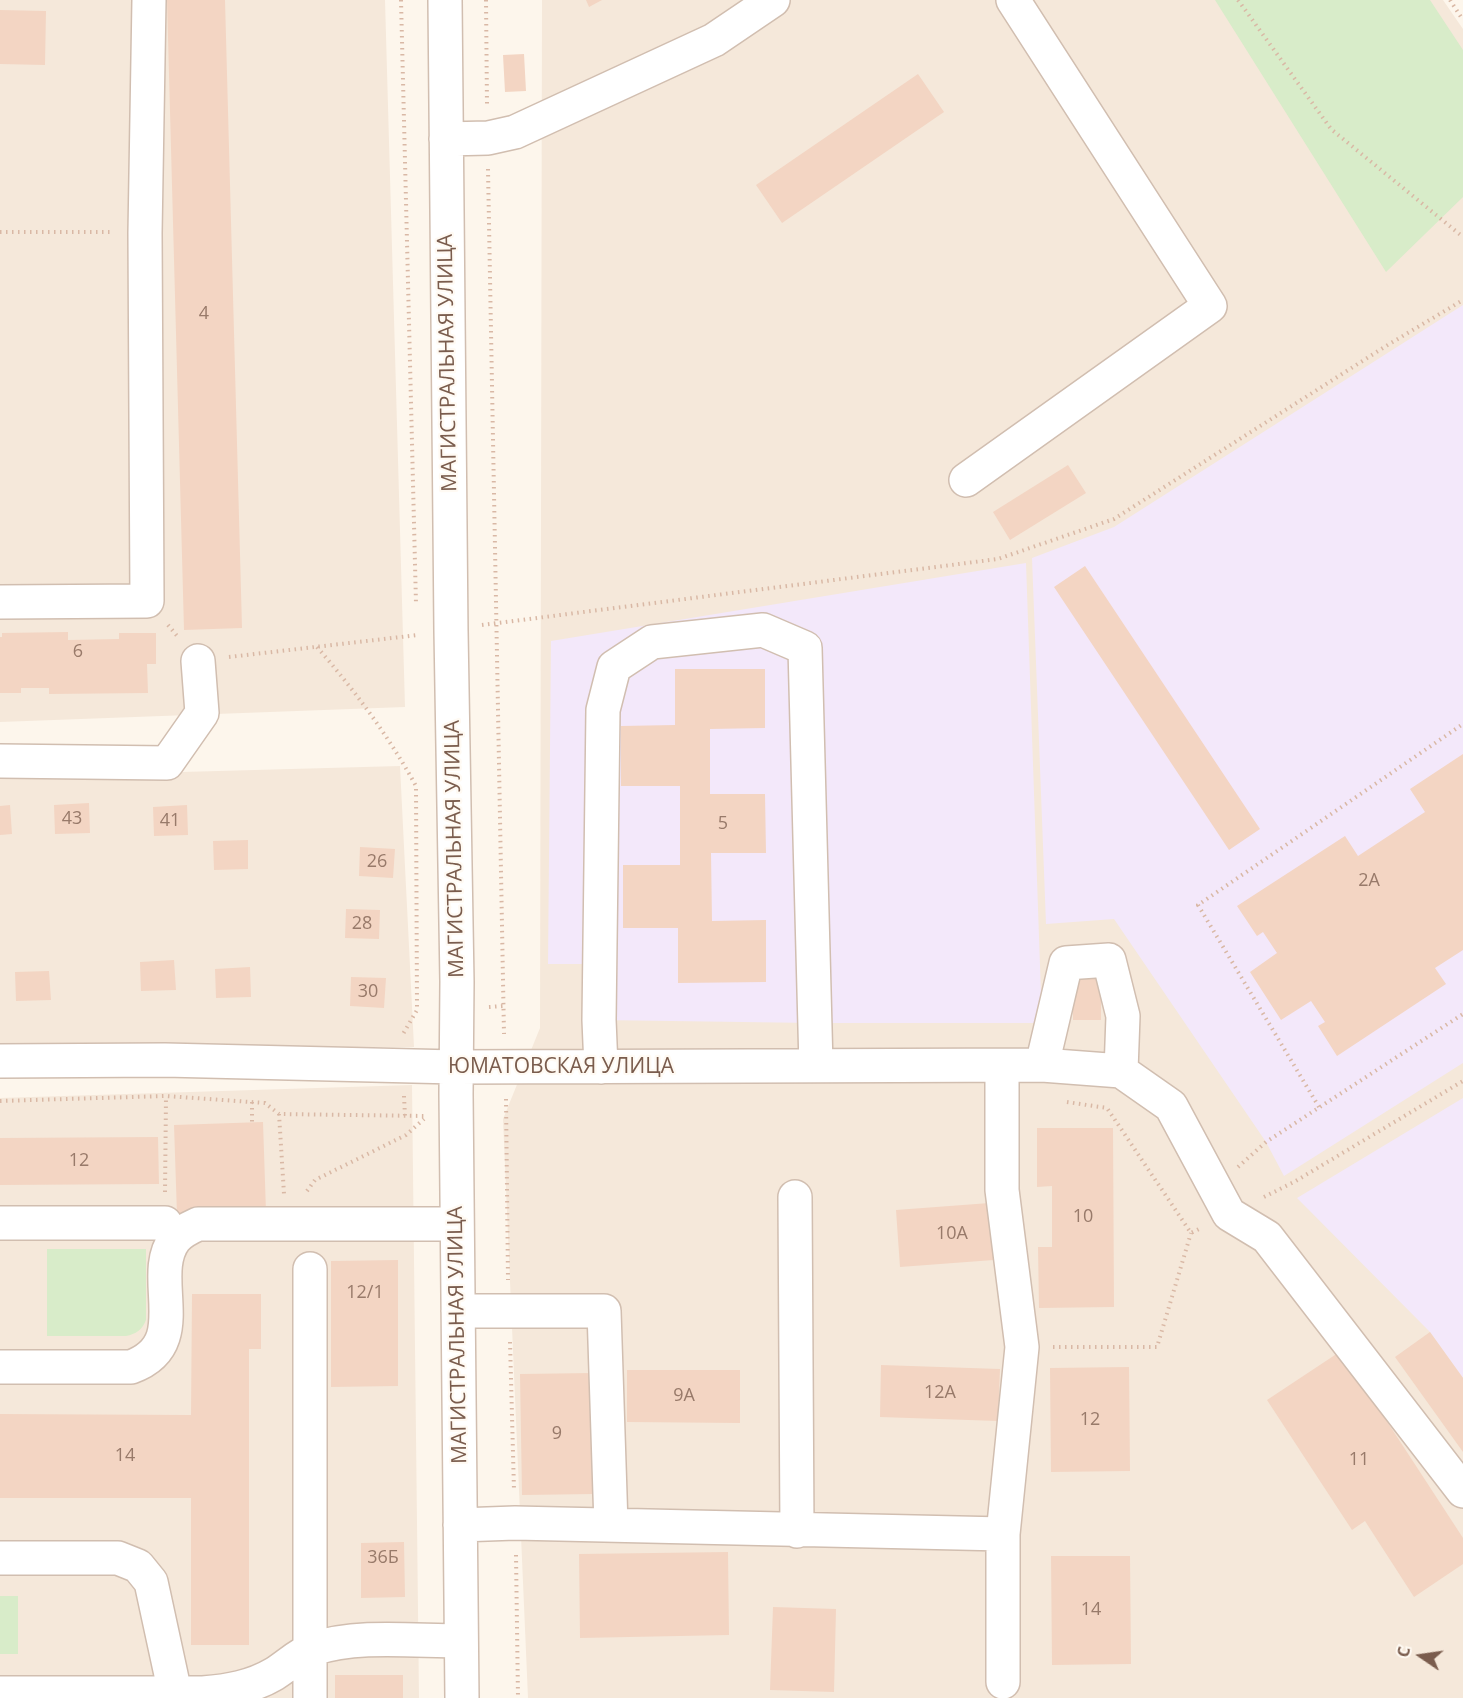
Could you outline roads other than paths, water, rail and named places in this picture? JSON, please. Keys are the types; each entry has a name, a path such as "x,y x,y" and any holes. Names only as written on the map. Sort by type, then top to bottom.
{"street":[{"path":"0,602 147,601 145,233 148,0"},
{"name":"МАГИСТРАЛЬНАЯ УЛИЦА","path":"445,0 457,982 455,1081 462,1698"},
{"path":"446,139 488,138 515,132 714,40 773,0"},
{"path":"966,480 1210,306 1013,0"},
{"path":"601,1067 599,1020 603,710 614,667 652,642 763,630 805,648 816,1066"},
{"path":"0,760 167,763 202,713 198,661"},
{"path":"1042,1065 1066,963 1109,960 1123,1016 1121,1071 1171,1106 1222,1201 1267,1237 1463,1491"},
{"name":"ЮМАТОВСКАЯ УЛИЦА","path":"0,1061 165,1060 455,1081 504,1066 1042,1065 1121,1071"},
{"path":"1002,1066 1002,1190 1022,1347 1003,1534 1003,1682"},
{"path":"795,1197 797,1531"},
{"path":"0,1223 165,1223"},
{"path":"0,1367 131,1367 150,1358 163,1338 166,1260 170,1248 182,1232 198,1224 457,1224"},
{"path":"310,1269 310,1698"},
{"path":"458,1311 604,1311 611,1526"},
{"path":"460,1526 515,1523 1003,1534"},
{"path":"0,1558 118,1558 138,1566 151,1582 175,1693"},
{"path":"0,1693 224,1691 254,1684 272,1676 310,1650 336,1644 364,1641 461,1641"}]}
